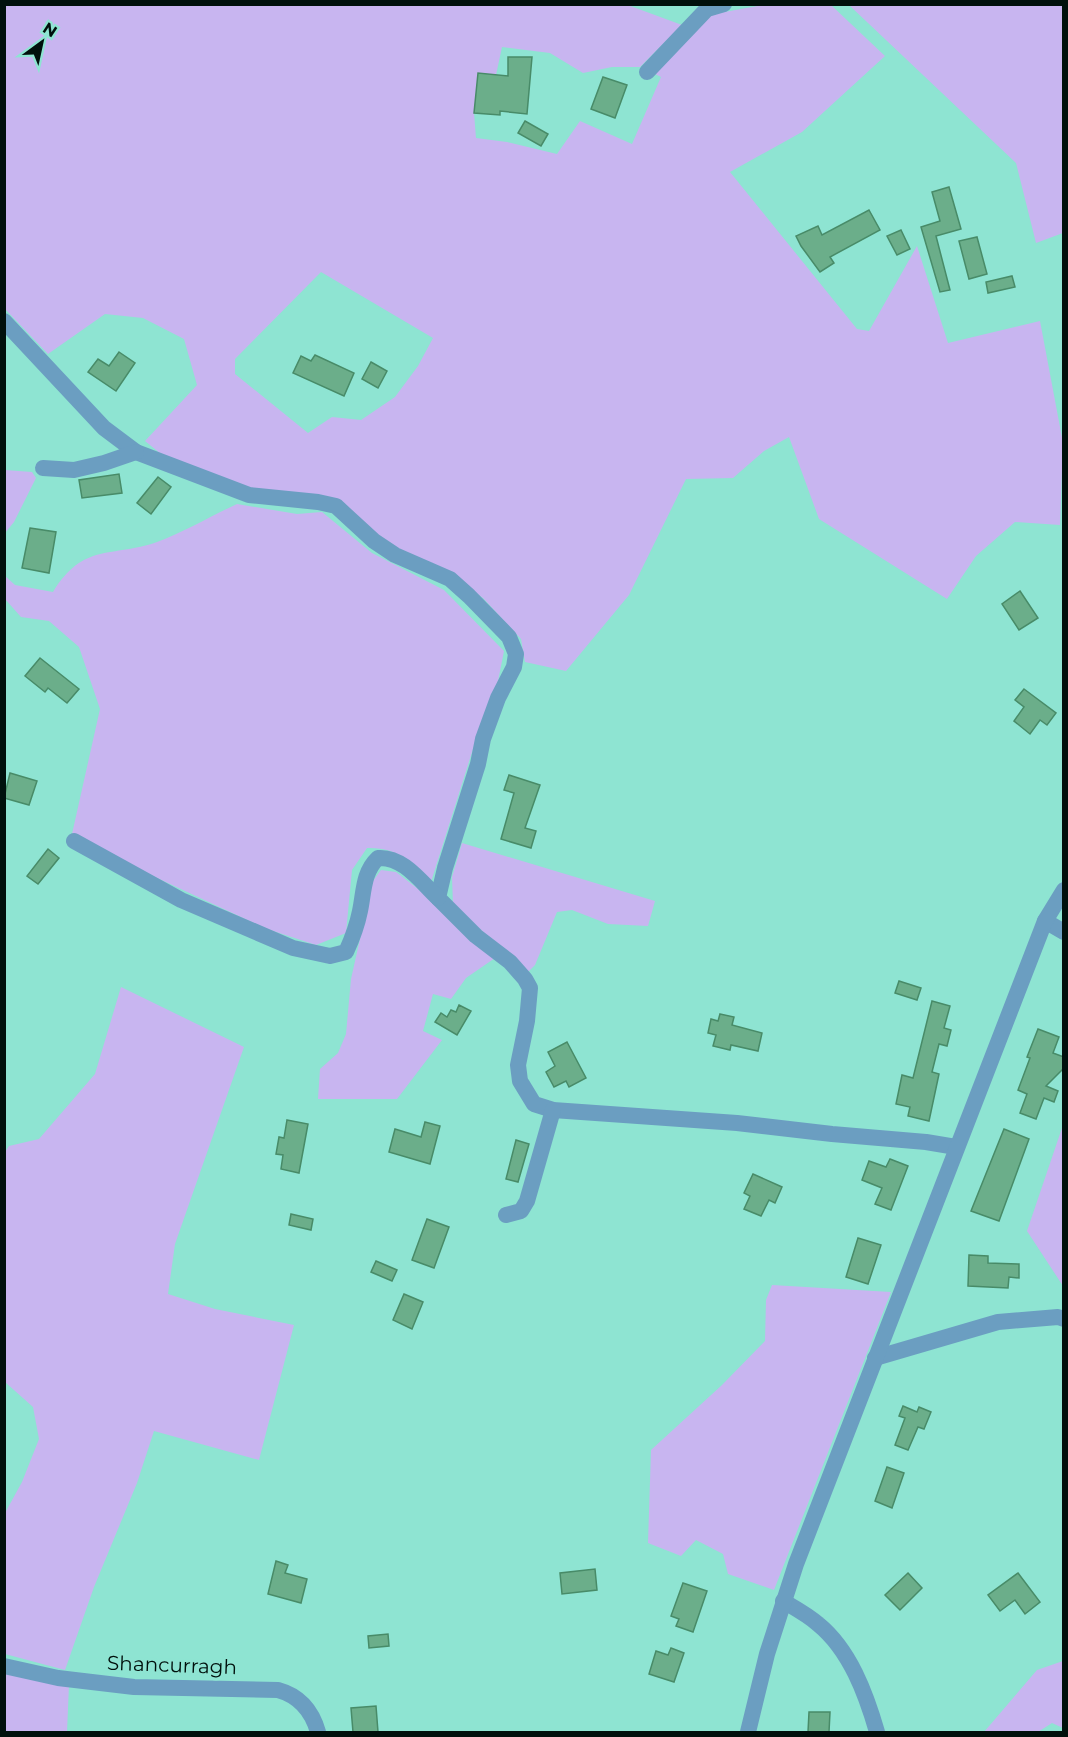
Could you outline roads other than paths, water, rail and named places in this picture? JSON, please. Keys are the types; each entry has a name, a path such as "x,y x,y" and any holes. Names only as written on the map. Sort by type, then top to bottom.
{"street":[{"path":"647,72 707,9 724,4"},
{"path":"4,321 104,428 136,452 249,495 336,506 374,541 395,555 450,579 509,637 516,654 514,667 498,698 483,739 478,764 445,868 438,898"},
{"path":"43,468 74,470 136,452"},
{"path":"74,841 181,900 293,948 330,956 346,952 354,936 367,871 378,858 395,860 405,866 476,936 510,962 530,988 519,1065 520,1081 534,1104 553,1110 737,1123 956,1147"},
{"path":"748,1732 783,1601 1045,921 1064,890"},
{"path":"1045,921 1064,932"},
{"path":"506,1215 521,1211 527,1201 553,1110"},
{"path":"875,1358 998,1322 1058,1317 1064,1319"},
{"path":"783,1601 818,1624 838,1646 855,1670 877,1732"},
{"name":"Shancurragh","path":"4,1666 58,1678 134,1687 278,1690 293,1695 305,1705 318,1732"}]}
